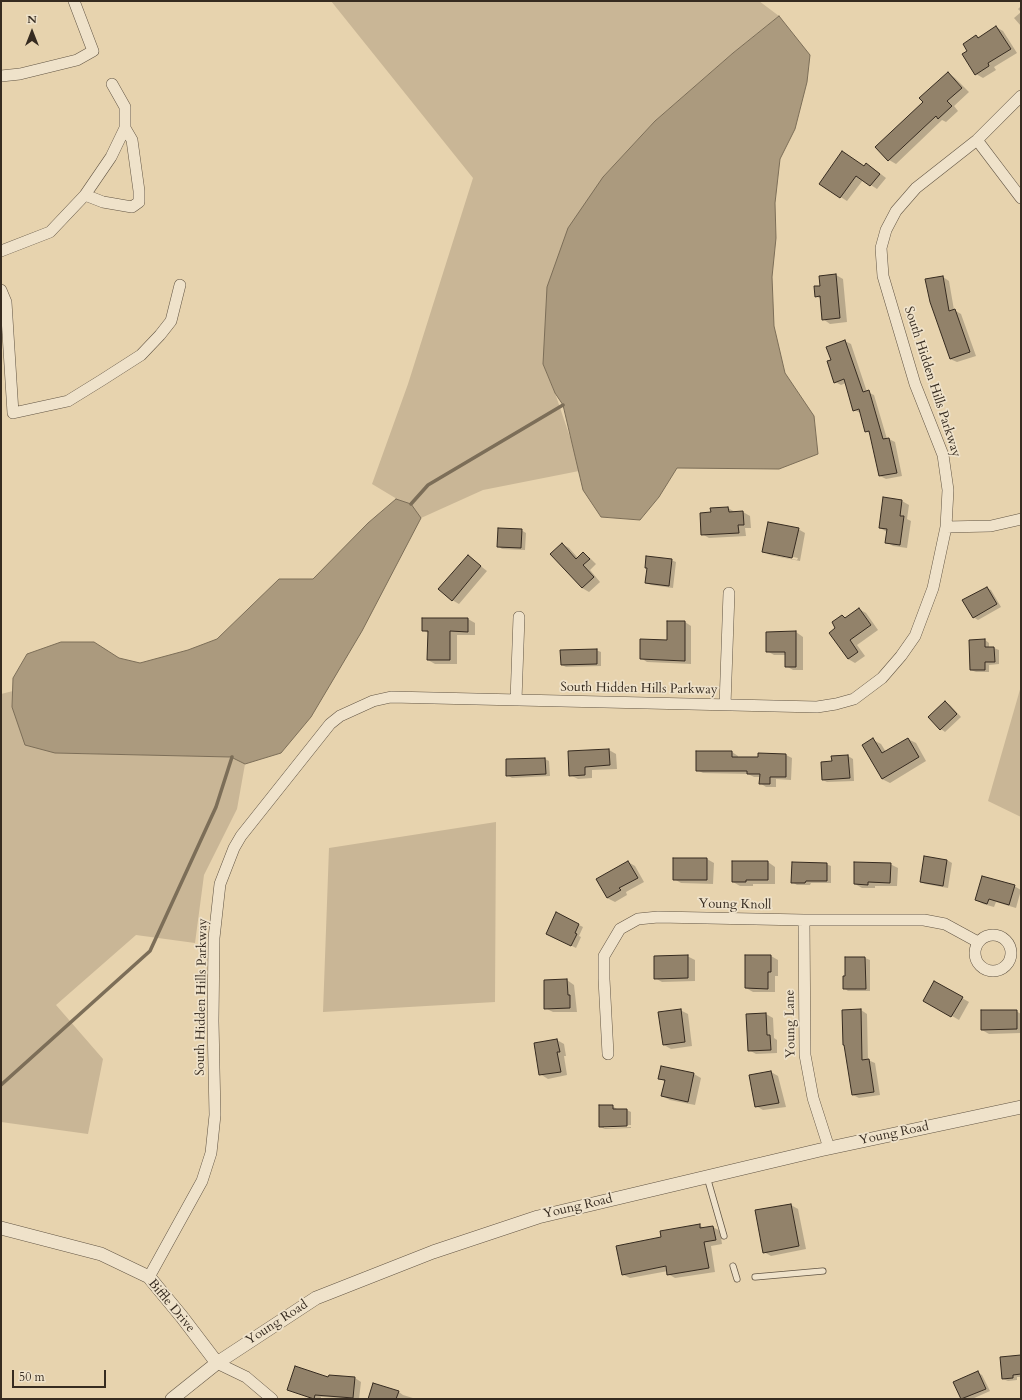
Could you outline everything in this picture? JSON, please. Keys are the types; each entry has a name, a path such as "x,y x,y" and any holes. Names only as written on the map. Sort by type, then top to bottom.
{"street":[{"path":"1,76 20,74 77,60 93,51 74,1"},
{"path":"1,251 50,232 85,195 111,157 125,128 125,107 112,84"},
{"name":"South Hidden Hills Parkway","path":"149,1278 202,1181 211,1153 215,1115 213,1021 214,938 220,884 234,848 241,836 330,724 340,716 373,701 392,697 817,707 854,699 882,678 901,656 915,636 933,588 946,527 948,490 943,455 915,384 883,276 881,248 886,230 896,211 916,188 977,140 1021,96"},
{"path":"85,195 103,202 132,207 139,202 139,191 132,140 125,128"},
{"path":"977,140 1021,198"},
{"path":"1,290 6,302 13,413 68,401 140,355 160,335 170,321 180,285"},
{"path":"946,527 991,526 1021,519"},
{"path":"725,705 729,593"},
{"path":"516,700 519,618"},
{"name":"Young Knoll","path":"608,1054 604,956 620,929 638,919 658,917 804,920 924,920 946,924 978,942"},
{"name":"Young Lane","path":"804,920 805,1055 813,1098 829,1148"},
{"name":"Young Road","path":"172,1399 217,1362 316,1298 426,1254 538,1217 829,1148 1021,1108"},
{"name":"Biffle Drive","path":"1,1228 100,1254 149,1278 217,1362"},
{"path":"217,1362 246,1377 272,1399"}],"lane":[{"path":"707,1177 724,1236"},
{"path":"733,1266 737,1279"},
{"path":"754,1277 824,1271"}],"shaded area":[{"path":"331,1 759,1 779,16 733,53 655,121 603,177 543,364 555,393 572,443 579,471 483,490 421,518 397,499 372,484 408,384 473,178"},
{"path":"779,16 810,55 807,82 795,129 780,159 775,203 776,238 772,277 774,326 785,373 814,416 818,454 779,469 677,468 659,497 640,520 601,517 583,490 563,405 555,393 543,364 547,287 568,228 603,177 655,121 733,53"},
{"path":"396,499 411,504 421,518 362,631 311,717 281,753 245,764 231,757 55,753 25,745 12,707 13,678 27,654 61,642 94,642 119,658 140,663 188,650 217,639 279,579 313,579 368,523"},
{"path":"1021,686 1021,817 988,801"},
{"path":"13,691 12,708 55,753 232,757 245,764 237,809 204,875 195,943 136,935 56,1005 103,1059 88,1134 1,1122 1,694"},
{"path":"496,822 495,1002 323,1012 329,848"}],"building":[{"path":"996,26 1011,49 988,63 989,66 975,75 962,54 967,51 963,44 976,35 978,38"},
{"path":"948,72 962,88 947,101 952,106 938,119 936,116 888,161 875,147 923,102 919,98"},
{"path":"842,151 864,166 866,163 880,174 870,186 856,176 840,198 819,184"},
{"path":"836,274 840,318 822,320 820,296 815,297 814,286 820,286 819,276"},
{"path":"943,276 949,311 955,309 970,352 950,359 930,302 925,279"},
{"path":"845,340 863,392 869,390 883,439 889,438 897,473 879,476 869,431 865,432 859,409 853,411 844,379 834,383 827,361 831,360 826,347"},
{"path":"883,497 902,500 900,516 904,516 900,545 885,543 887,529 879,528"},
{"path":"728,507 729,512 743,511 744,525 738,525 739,533 701,535 700,513 711,512 710,508"},
{"path":"768,522 799,528 792,558 762,552"},
{"path":"498,528 522,529 521,548 497,547"},
{"path":"562,543 576,559 583,552 590,559 583,565 594,577 582,588 550,554"},
{"path":"468,555 481,566 452,601 438,589"},
{"path":"646,556 672,559 669,586 645,583 647,568 645,568"},
{"path":"987,587 997,604 973,618 962,600"},
{"path":"859,608 871,625 850,640 858,652 848,659 829,633 835,628 832,622 842,615 845,618"},
{"path":"422,618 468,618 468,632 450,631 450,660 427,660 428,631 422,631"},
{"path":"667,621 685,621 685,661 640,659 640,639 667,640"},
{"path":"796,631 796,667 785,667 785,652 766,652 766,632"},
{"path":"985,639 985,647 994,647 995,662 985,662 985,670 970,670 969,640"},
{"path":"597,649 597,664 561,665 560,650"},
{"path":"945,701 957,714 940,730 928,717"},
{"path":"873,738 882,753 908,738 919,757 882,779 862,745"},
{"path":"609,749 610,765 585,767 585,775 569,776 568,751"},
{"path":"696,751 732,751 732,757 758,757 758,753 786,754 786,777 770,777 770,784 759,784 760,774 747,774 747,771 696,771"},
{"path":"848,755 850,778 822,780 821,762 832,761 831,756"},
{"path":"545,758 546,774 506,776 506,759"},
{"path":"924,856 947,860 943,886 920,882"},
{"path":"673,858 707,858 707,880 673,880"},
{"path":"628,861 638,878 619,888 621,890 607,898 596,879"},
{"path":"732,861 768,861 768,880 746,880 746,882 732,882"},
{"path":"792,862 827,863 827,881 791,883"},
{"path":"854,862 891,863 890,883 868,882 868,885 854,884"},
{"path":"982,876 1015,885 1009,905 989,899 987,904 975,900"},
{"path":"556,912 579,924 575,933 577,934 571,946 546,934"},
{"path":"688,955 688,978 654,979 654,956"},
{"path":"745,955 771,955 771,972 768,972 768,989 745,988"},
{"path":"845,957 865,957 866,989 843,989"},
{"path":"567,979 568,995 570,995 570,1008 544,1009 544,980"},
{"path":"934,981 963,997 951,1017 923,1001"},
{"path":"681,1009 685,1042 663,1045 658,1012"},
{"path":"861,1009 862,1060 869,1059 874,1092 852,1095 843,1045 842,1010"},
{"path":"981,1010 1017,1010 1017,1029 981,1030"},
{"path":"766,1013 767,1035 770,1035 771,1050 748,1051 746,1014"},
{"path":"557,1039 560,1052 557,1052 561,1072 539,1075 534,1043"},
{"path":"661,1066 694,1073 688,1102 661,1096 665,1080 658,1079"},
{"path":"771,1071 779,1103 755,1107 749,1075"},
{"path":"599,1105 613,1105 613,1109 627,1109 627,1126 599,1127"},
{"path":"791,1204 799,1246 763,1253 755,1210"},
{"path":"700,1224 700,1228 713,1226 716,1240 704,1242 709,1268 667,1275 666,1266 622,1275 616,1246 661,1237 660,1231"},
{"path":"1021,1355 1021,1374 1013,1375 1013,1378 1002,1379 1000,1357"},
{"path":"295,1366 328,1377 329,1375 355,1377 353,1398 315,1395 314,1399 287,1390"},
{"path":"978,1371 986,1389 961,1399 953,1382"},
{"path":"373,1383 399,1391 396,1399 368,1399"}],"waterway":[{"path":"411,504 428,485 563,405"},
{"path":"1,1085 150,951 216,807 232,757"}]}
